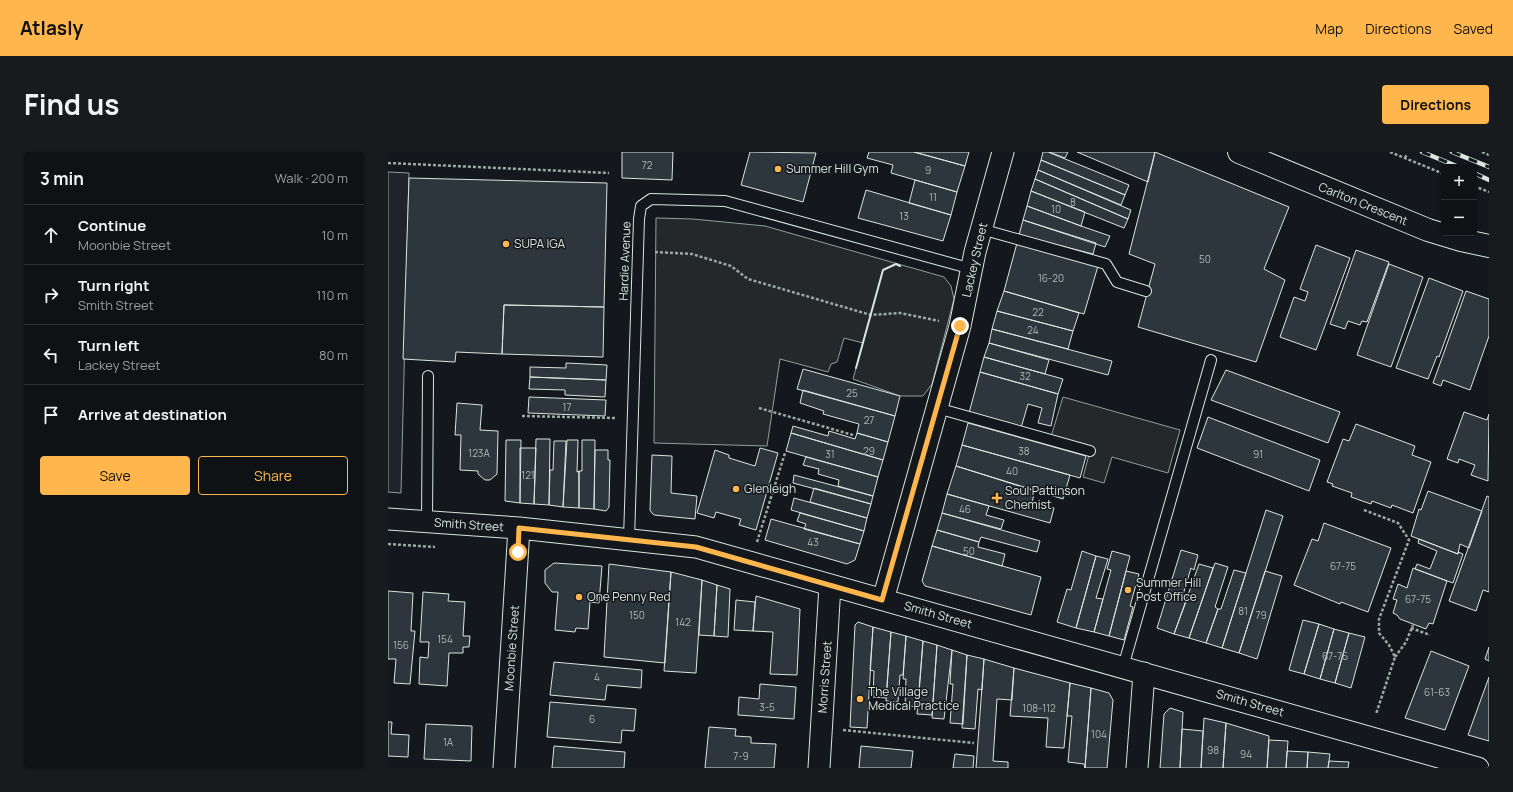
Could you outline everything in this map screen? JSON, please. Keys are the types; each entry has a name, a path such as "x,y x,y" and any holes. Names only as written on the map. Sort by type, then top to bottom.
{"main road":[{"name":"Carlton Crescent","path":"1240,152 1428,230 1489,246"}],"street":[{"name":"Lackey Street","path":"882,600 960,326 972,269 1003,152"},
{"name":"Smith Street","path":"388,519 519,528 696,547 1144,673 1448,764 1478,768"},
{"name":"Moonbie Street","path":"504,768 519,528"},
{"name":"Morris Street","path":"819,768 830,585"},
{"path":"1137,768 1144,673"}],"lane":[{"name":"Hardie Avenue","path":"629,539 638,252 640,212 645,202 658,198 725,201 972,269"},
{"path":"982,229 1106,264 1117,282 1146,291"},
{"path":"1123,667 1211,360"},
{"path":"427,522 428,376"},
{"path":"937,408 1090,451"}],"path":[{"path":"1390,152 1441,173"},
{"path":"1482,152 1489,155"},
{"path":"1406,158 1407,154"},
{"path":"388,163 609,173"},
{"path":"1477,187 1489,192"},
{"path":"638,252 692,254 731,266 748,280 871,315 900,313 943,322"},
{"path":"759,408 853,435"},
{"path":"522,416 615,418"},
{"path":"757,543 785,453"},
{"path":"1364,510 1398,523 1409,540 1379,619 1379,633 1389,645 1395,656"},
{"path":"1376,714 1395,656 1406,642 1412,627 1430,635"},
{"path":"821,728 974,743"}],"shaded area":[{"path":"388,172 409,173 401,493 388,492"},
{"path":"656,218 693,219 765,226 944,277 951,286 954,299 932,384 923,396 900,396 853,379 863,343 844,338 837,362 831,364 828,372 780,359 767,446 654,443"},
{"path":"1063,397 1180,430 1168,473 1112,457 1104,483 1083,477 1090,451 1050,440"}],"building":[{"path":"622,152 673,152 672,180 622,178"},
{"name":"Summer Hill Gym","path":"750,152 816,153 803,202 741,185"},
{"path":"869,152 914,152 965,166 957,192 891,173 893,165 867,158"},
{"path":"914,152 969,152 965,166"},
{"path":"1043,152 1048,152 1129,185 1125,195 1041,160"},
{"path":"1049,152 1068,152 1065,158"},
{"path":"1077,152 1155,152 1148,182"},
{"path":"1155,152 1289,207 1264,269 1285,280 1256,362 1138,327 1155,264 1129,254"},
{"path":"1041,160 1125,195 1121,205 1038,170"},
{"path":"1038,170 1131,210 1128,219 1035,179"},
{"name":"SUPA IGA","path":"409,178 607,183 604,307 504,305 502,354 456,352 455,362 403,359"},
{"path":"1035,179 1128,219 1124,228 1031,191"},
{"path":"915,180 957,192 951,215 909,203"},
{"path":"866,190 951,215 943,241 858,218"},
{"path":"1031,191 1085,212 1081,226 1027,206"},
{"path":"1027,206 1110,236 1105,247 1023,220"},
{"path":"1023,220 1096,243 1093,254 1019,235"},
{"path":"1017,243 1098,266 1084,314 1004,291"},
{"path":"1316,245 1350,258 1316,350 1280,337 1294,297 1305,301 1308,292 1300,289"},
{"path":"1356,250 1389,262 1367,322 1362,321 1360,325 1348,321 1345,329 1330,324"},
{"path":"1389,264 1423,277 1391,367 1357,355"},
{"path":"1429,278 1463,291 1439,357 1437,356 1428,379 1396,368"},
{"path":"1004,291 1079,313 1073,331 997,311"},
{"path":"1466,291 1489,299 1489,336 1470,390 1443,380 1441,386 1433,383"},
{"path":"504,305 604,307 603,357 502,354"},
{"path":"997,311 1073,331 1068,349 992,329"},
{"path":"992,329 1112,361 1108,375 989,343"},
{"path":"989,343 1049,360 1045,374 984,357"},
{"path":"984,357 1063,379 1058,394 980,372"},
{"path":"566,363 607,365 606,380 530,377 530,367 566,368"},
{"path":"803,369 900,396 895,416 797,389"},
{"path":"1226,370 1340,412 1328,443 1211,400"},
{"path":"980,372 1058,394 1051,426 1038,423 1042,408 1028,404 1021,428 969,413"},
{"path":"530,377 606,380 605,397 565,395 565,390 529,389"},
{"path":"803,390 895,416 888,442 857,433 859,424 823,414 824,411 800,403"},
{"path":"529,397 606,400 605,416 528,413"},
{"path":"457,403 482,405 480,430 498,431 497,474 490,480 485,480 478,474 478,471 460,470 461,435 455,435"},
{"path":"1464,412 1487,420 1489,414 1488,481 1471,475 1475,465 1459,459 1458,463 1447,459"},
{"path":"1208,417 1320,460 1309,491 1197,448"},
{"path":"968,423 1086,456 1080,478 962,445"},
{"path":"1356,424 1415,446 1412,455 1431,462 1413,513 1392,505 1391,508 1372,501 1371,504 1351,497 1352,493 1332,486 1333,484 1327,482 1343,439 1349,441"},
{"path":"793,426 828,436 829,431 855,439 857,433 888,442 883,460 791,433"},
{"path":"791,433 883,460 878,477 786,451"},
{"path":"536,439 550,439 549,505 534,504"},
{"path":"506,440 521,440 520,503 505,501"},
{"path":"567,440 578,440 577,472 579,471 579,508 563,507"},
{"path":"582,440 595,440 594,509 579,508 579,471 582,471"},
{"path":"554,441 566,441 563,507 549,505 550,470 553,470"},
{"path":"962,445 1070,475 1063,499 956,466"},
{"path":"520,448 536,448 534,504 520,503"},
{"name":"Glenleigh","path":"760,448 778,453 756,530 739,525 741,519 716,512 714,518 697,513 715,450 729,455 729,458 755,466"},
{"path":"595,450 608,450 608,460 610,460 609,507 606,511 594,509"},
{"path":"652,455 672,456 671,493 697,496 695,519 654,515 652,513 650,510"},
{"path":"806,457 878,477 873,496 838,486 839,480 818,474 819,469 803,465"},
{"name":"Soul Pattinson Chemist","path":"956,466 1035,491 1032,502 1054,508 1050,523 947,494"},
{"path":"794,475 873,496 871,504 793,483"},
{"path":"814,488 871,504 867,518 810,502"},
{"path":"1428,491 1482,511 1469,548 1460,544 1458,554 1411,536 1419,509 1421,510"},
{"path":"947,494 989,506 986,515 1004,520 1001,529 942,513"},
{"path":"1487,496 1489,497 1489,592 1483,590 1476,611 1449,601"},
{"path":"794,498 867,518 864,531 791,510"},
{"path":"1266,510 1283,516 1239,653 1222,648"},
{"path":"800,513 864,531 860,544 804,529 806,524 797,521"},
{"path":"942,513 1040,541 1037,552 981,537 979,542 937,530"},
{"path":"771,519 860,544 855,560 847,564 765,540"},
{"path":"1324,523 1391,548 1368,612 1341,602 1340,604 1294,585 1312,539 1318,541"},
{"path":"937,530 979,542 978,547 1005,554 1002,566 932,546"},
{"path":"1419,539 1458,554 1458,552 1463,554 1453,583 1415,569 1417,564 1430,569 1437,551 1418,543"},
{"path":"932,546 1041,577 1031,615 925,586 922,581"},
{"path":"1181,550 1198,555 1194,570 1191,568 1182,598 1187,599 1174,634 1157,628"},
{"path":"1082,551 1096,556 1076,628 1057,622 1067,589 1071,590"},
{"path":"1112,551 1130,556 1109,636 1094,632 1111,570 1107,569"},
{"path":"1096,556 1108,559 1096,598 1103,599 1094,632 1076,628"},
{"name":"One Penny Red","path":"554,563 602,566 599,603 590,602 588,629 576,628 575,632 555,630 558,592 552,592 545,583 545,570"},
{"path":"1215,563 1228,567 1215,607 1218,609 1206,643 1189,638"},
{"path":"609,564 671,572 665,663 604,657"},
{"path":"1199,564 1213,568 1189,638 1174,634"},
{"path":"1413,568 1447,581 1433,624 1429,623 1426,629 1400,619 1393,613 1397,600 1393,599 1398,584 1407,588"},
{"path":"1234,570 1246,573 1222,648 1206,643 1218,609 1221,609"},
{"name":"Summer Hill Post Office","path":"1126,571 1139,574 1130,606 1133,607 1124,640 1109,636"},
{"path":"1265,571 1282,576 1257,659 1239,653"},
{"path":"671,572 702,580 696,673 664,671"},
{"path":"702,580 717,585 714,636 699,635"},
{"path":"717,585 730,589 728,637 714,636"},
{"path":"388,591 413,593 411,631 415,631 410,684 394,683 396,659 388,659"},
{"path":"423,592 449,594 448,601 465,602 463,636 470,636 469,647 463,647 463,653 449,653 447,686 419,684 420,657 428,658 429,642 420,642"},
{"path":"756,596 800,609 797,675 770,674 773,632 753,631"},
{"path":"736,600 755,602 753,631 734,630"},
{"path":"1303,620 1319,624 1304,674 1289,670"},
{"name":"The Village Medical Practice","path":"858,622 873,627 867,728 850,727 855,625"},
{"path":"1319,624 1334,629 1320,679 1304,674"},
{"path":"873,627 891,632 886,698 873,697 874,671 870,670"},
{"path":"1334,629 1349,633 1335,683 1320,679"},
{"path":"891,632 906,636 903,675 900,675 898,702 886,701"},
{"path":"1349,633 1365,637 1351,688 1335,683"},
{"path":"906,636 923,641 918,707 905,706 906,679 903,679"},
{"path":"923,641 937,645 932,715 917,714"},
{"path":"937,645 952,650 944,719 932,718"},
{"path":"1489,647 1489,661 1485,659"},
{"path":"952,650 967,655 963,724 950,723 953,684 950,684"},
{"path":"1431,651 1469,666 1445,730 1405,718"},
{"path":"967,655 984,659 982,690 978,689 975,729 962,728"},
{"path":"984,659 1014,668 1012,700 997,699 993,761 1008,762 1008,768 976,768"},
{"path":"554,662 642,670 641,688 607,685 605,700 550,695"},
{"path":"1014,668 1070,683 1064,748 1046,747 1048,718 1010,716"},
{"path":"1489,677 1489,741 1468,735"},
{"path":"1070,683 1091,688 1085,768 1084,764 1068,762 1072,716 1067,716"},
{"path":"760,684 796,687 794,719 738,715 739,697 759,699"},
{"path":"1091,688 1109,693 1113,700 1107,768 1085,768"},
{"path":"550,702 636,709 634,731 622,730 621,743 547,737"},
{"path":"1170,708 1183,712 1180,768 1160,768 1164,714"},
{"path":"1204,718 1226,723 1223,768 1201,768"},
{"path":"388,722 392,722 391,734 409,735 408,757 388,756"},
{"path":"1226,723 1269,736 1267,768 1223,768"},
{"path":"426,724 472,726 471,761 424,759"},
{"path":"709,727 736,729 735,736 751,737 751,743 776,744 774,768 705,768"},
{"path":"1182,729 1203,731 1201,768 1180,768"},
{"path":"1269,740 1288,741 1286,768 1267,768"},
{"path":"554,746 625,752 624,768 552,768"},
{"path":"861,746 913,751 911,768 859,768"},
{"path":"1287,751 1308,752 1307,768 1286,768"},
{"path":"1308,752 1330,754 1328,768 1307,768"},
{"path":"955,754 974,756 973,768 953,768"},
{"path":"1329,761 1349,762 1348,768 1328,768"}],"railway":[{"path":"1422,152 1452,164"},
{"path":"1452,152 1489,167"},
{"path":"1477,174 1489,180"}],"wall":[{"path":"856,368 883,270 896,264 900,266"}],"place":[{"name":"Summer Hill Gym","path":"778,169"},
{"name":"SUPA IGA","path":"506,244"},
{"name":"Glenleigh","path":"736,489"},
{"name":"Soul Pattinson Chemist","path":"997,498"},
{"name":"Summer Hill Post Office","path":"1128,590"},
{"name":"One Penny Red","path":"579,597"},
{"name":"The Village Medical Practice","path":"860,699"}],"route":[{"path":"518,552 519,528 696,547 882,600 960,326"}]}
